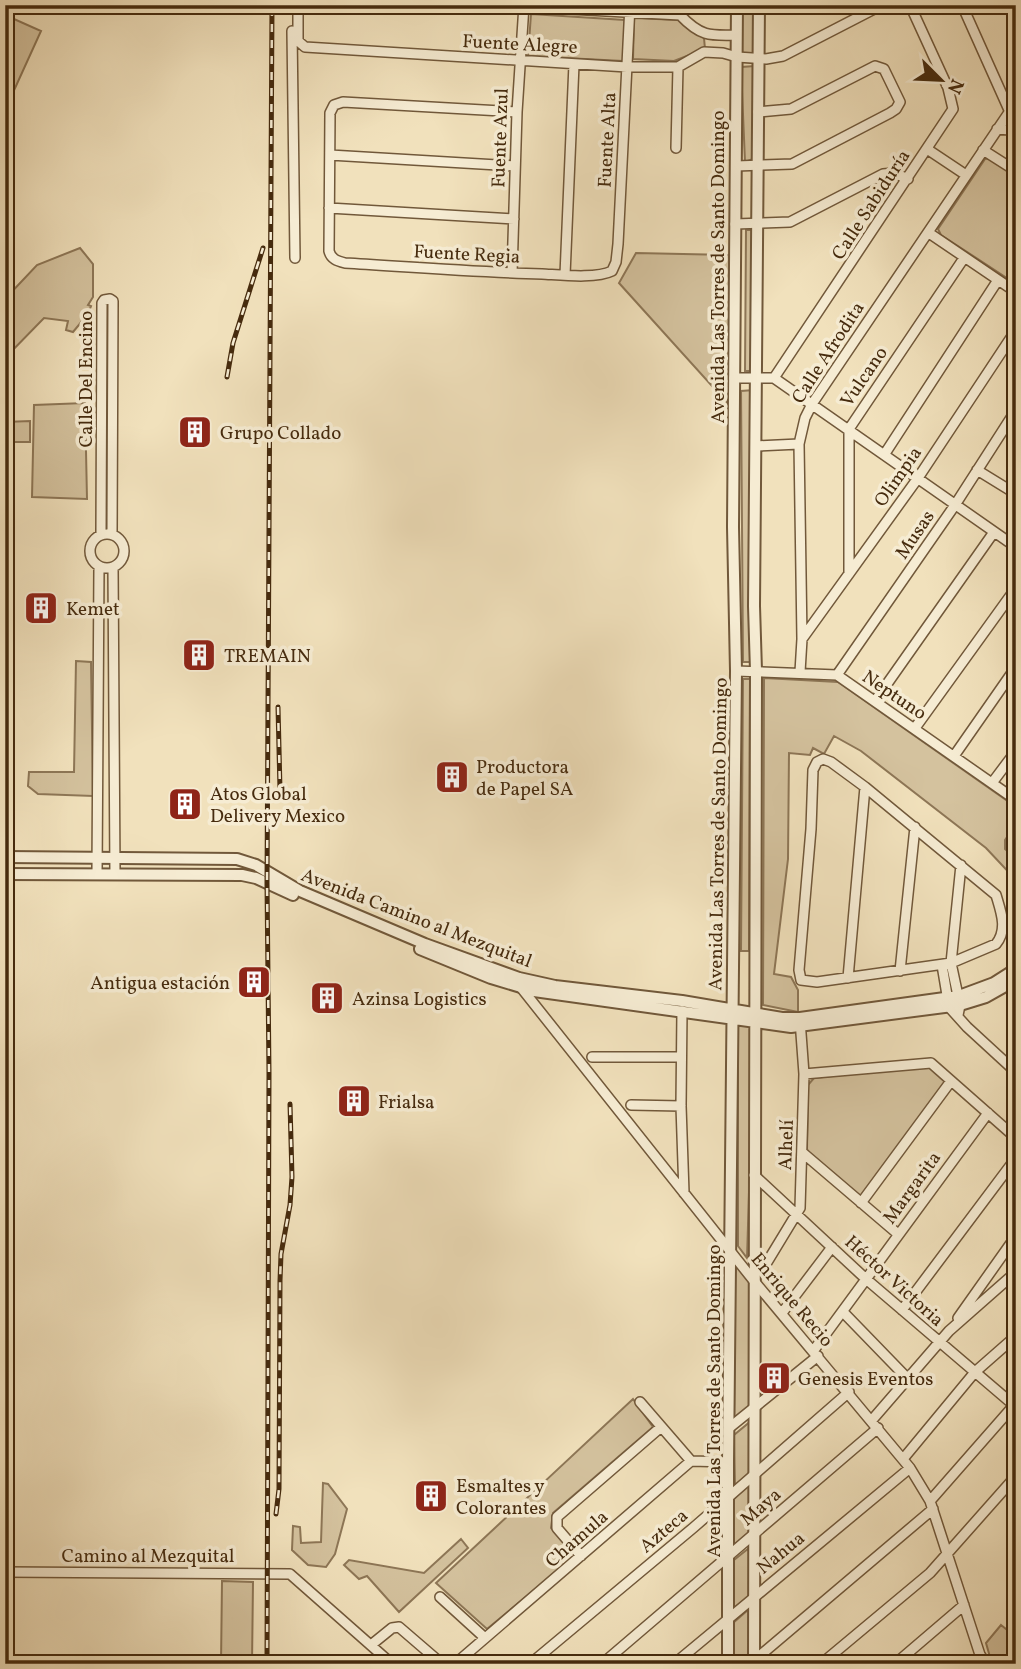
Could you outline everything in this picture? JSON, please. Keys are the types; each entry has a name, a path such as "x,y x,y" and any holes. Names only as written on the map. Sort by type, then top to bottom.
{"street":[{"path":"292,5 295,258"},
{"name":"Fuente Alegre","path":"298,5 298,41 311,48 627,67 678,67 704,52 759,59 776,58 882,5"},
{"path":"495,5 681,10 690,26 705,34 736,35"},
{"name":"Avenida Las Torres de Santo Domingo","path":"728,1664 736,671 734,378 737,5"},
{"name":"Calle Sabiduría","path":"774,378 953,109 954,105 910,5"},
{"path":"962,5 1013,106"},
{"path":"1009,5 1016,21"},
{"name":"Fuente Azul","path":"512,273 517,112 524,6"},
{"name":"Avenida Las Torres de Santo Domingo","path":"753,1663 755,378 759,59 763,7"},
{"name":"Fuente Alta","path":"609,273 614,268 617,255 629,9"},
{"path":"565,275 574,64"},
{"path":"736,166 792,164 800,161 896,109 900,103 887,74 879,66 875,66 791,109 758,112"},
{"path":"676,148 678,67"},
{"path":"514,219 329,208 330,118 334,105 343,103 517,112"},
{"name":"Calle Afrodita","path":"800,672 802,639 799,444 805,418 1013,106"},
{"path":"997,129 1010,130 1016,127"},
{"path":"927,149 966,175"},
{"path":"983,150 1016,170"},
{"path":"330,155 515,166"},
{"path":"736,224 790,222 883,174 894,173 908,179"},
{"name":"Fuente Regia","path":"329,208 329,251 333,259 345,263 512,273 609,273"},
{"path":"929,233 1016,292"},
{"name":"Vulcano","path":"849,574 849,429 964,258"},
{"path":"884,455 998,280"},
{"name":"Calle Del Encino","path":"111,299 113,301 107,534 102,303 111,299"},
{"name":"Olimpia","path":"802,639 918,478 1016,330"},
{"path":"734,378 774,378 1016,547"},
{"name":"Musas","path":"837,675 955,505 1016,410"},
{"path":"756,446 799,444"},
{"path":"977,470 1016,494"},
{"path":"874,701 994,532"},
{"path":"97,874 99,567 92,560 90,550 93,540 107,534 119,538 124,546 124,555 120,562 113,567 99,567"},
{"path":"113,567 115,874"},
{"path":"915,728 1016,588"},
{"path":"99,642 113,642"},
{"path":"954,755 1016,667"},
{"name":"Neptuno","path":"736,671 837,675 1016,800"},
{"path":"992,783 1016,751"},
{"path":"820,760 831,762 866,787 996,895 1002,914 1002,933 996,944 947,964 812,983 801,980 799,970 814,764 820,760"},
{"path":"848,978 866,787"},
{"path":"900,971 915,828"},
{"path":"1016,832 1013,841 1016,850"},
{"name":"Avenida Camino al Mezquital","path":"5,858 114,856 237,859 262,868 300,891 519,983 755,1017 801,1022 955,1004 986,997 1016,980"},
{"path":"211,857 211,873"},
{"path":"961,865 947,964 955,1004 964,1024 1014,1067"},
{"name":"Avenida Camino al Mezquital","path":"5,874 211,873 251,876 465,968 553,994 682,1011 732,1014"},
{"path":"732,958 746,964 754,952"},
{"name":"Avenida Camino al Mezquital","path":"955,1004 1016,969"},
{"name":"Enrique Recio","path":"519,983 754,1281 910,1468 931,1505 982,1660"},
{"path":"682,1011 684,1193"},
{"name":"Alhelí","path":"766,1264 798,1214 803,1153 804,1074 801,1022"},
{"path":"592,1057 681,1057"},
{"path":"804,1074 929,1063 937,1067 1016,1138"},
{"path":"861,1203 951,1081"},
{"path":"631,1105 681,1106"},
{"name":"Margarita","path":"729,1428 816,1353 898,1234 988,1113"},
{"path":"803,1153 898,1234"},
{"path":"902,1310 1016,1158"},
{"name":"Héctor Victoria","path":"754,1175 866,1279 1015,1405"},
{"path":"949,1331 1016,1237"},
{"path":"782,1313 832,1247"},
{"path":"949,1331 1016,1272"},
{"path":"843,1312 907,1378"},
{"name":"Maya","path":"601,1664 730,1556 875,1424 907,1378 949,1331"},
{"path":"903,1459 975,1372 1016,1336"},
{"name":"Azteca","path":"530,1664 693,1528 849,1392"},
{"path":"640,1402 691,1461 728,1462"},
{"path":"753,1663 931,1505 1015,1405"},
{"path":"581,1556 557,1528 557,1517 661,1427"},
{"name":"Chamula","path":"455,1664 691,1461"},
{"name":"Nahua","path":"674,1664 910,1468"},
{"path":"821,1664 919,1583 1016,1476"},
{"name":"Camino al Mezquital","path":"5,1572 290,1574 371,1645"},
{"path":"440,1597 485,1638"},
{"path":"895,1664 964,1605"},
{"path":"392,1664 371,1645 392,1628 400,1628 442,1664"},
{"path":"971,1664 982,1660"}],"shaded area":[{"path":"742,5 758,5 757,54 742,54"},
{"path":"531,14 625,20 623,61 528,56"},
{"path":"5,15 41,31 11,97 5,95"},
{"path":"634,18 679,20 704,38 705,49 674,61 633,59"},
{"path":"755,66 753,159 745,162 741,67"},
{"path":"990,158 1016,175 1016,284 941,235 938,229 985,159"},
{"path":"746,230 753,230 752,371 745,371"},
{"path":"80,248 93,264 93,297 88,305 91,306 88,314 73,332 66,330 68,321 44,318 5,358 5,299 37,265"},
{"path":"636,253 729,255 730,406 619,283"},
{"path":"754,390 751,662 743,662 741,391"},
{"path":"85,403 87,499 32,497 34,405"},
{"path":"30,421 30,442 5,442 5,422"},
{"path":"76,661 91,662 93,796 38,794 28,786 29,772 74,772"},
{"path":"764,678 838,682 1016,807 1016,824 1005,840 1005,849 1016,858 1016,880 986,848 861,751 834,736 824,754 813,748 810,755 789,753 788,859 774,974 791,977 798,990 798,1012 763,1005"},
{"path":"743,679 750,679 749,951 741,951"},
{"path":"738,1024 754,1027 747,1258 738,1246"},
{"path":"926,1066 934,1068 947,1080 864,1197 858,1197 807,1149 808,1085 814,1078"},
{"path":"735,1261 751,1283 752,1409 734,1423"},
{"path":"633,1399 653,1427 553,1513 551,1528 574,1553 574,1557 487,1629 436,1583"},
{"path":"751,1421 750,1472 735,1486 734,1435"},
{"path":"750,1482 750,1537 733,1552 734,1499"},
{"path":"323,1483 328,1484 347,1509 335,1554 326,1567 308,1565 292,1550 293,1526 300,1527 301,1543 321,1542"},
{"path":"461,1539 468,1548 399,1612 367,1576 359,1579 344,1565 349,1560 424,1573"},
{"path":"749,1548 750,1595 734,1609 734,1560"},
{"path":"222,1581 253,1582 252,1664 221,1664"},
{"path":"749,1609 750,1660 745,1664 733,1664 733,1623"},
{"path":"1001,1625 1016,1637 1016,1664 992,1664 986,1643"}],"railway":[{"path":"267,1664 267,883 272,5"},
{"path":"227,377 233,343 263,248"},
{"path":"278,707 280,790"},
{"path":"276,1514 279,1489 281,1254 292,1177 290,1104"}],"place":[{"name":"Grupo Collado","path":"195,432"},
{"name":"Kemet","path":"41,608"},
{"name":"TREMAIN","path":"199,655"},
{"name":"Productora de Papel SA","path":"452,777"},
{"name":"Atos Global Delivery Mexico","path":"185,804"},
{"name":"Antigua estación","path":"254,982"},
{"name":"Azinsa Logistics","path":"327,998"},
{"name":"Frialsa","path":"354,1101"},
{"name":"Genesis Eventos","path":"774,1378"},
{"name":"Esmaltes y Colorantes","path":"431,1496"}]}
